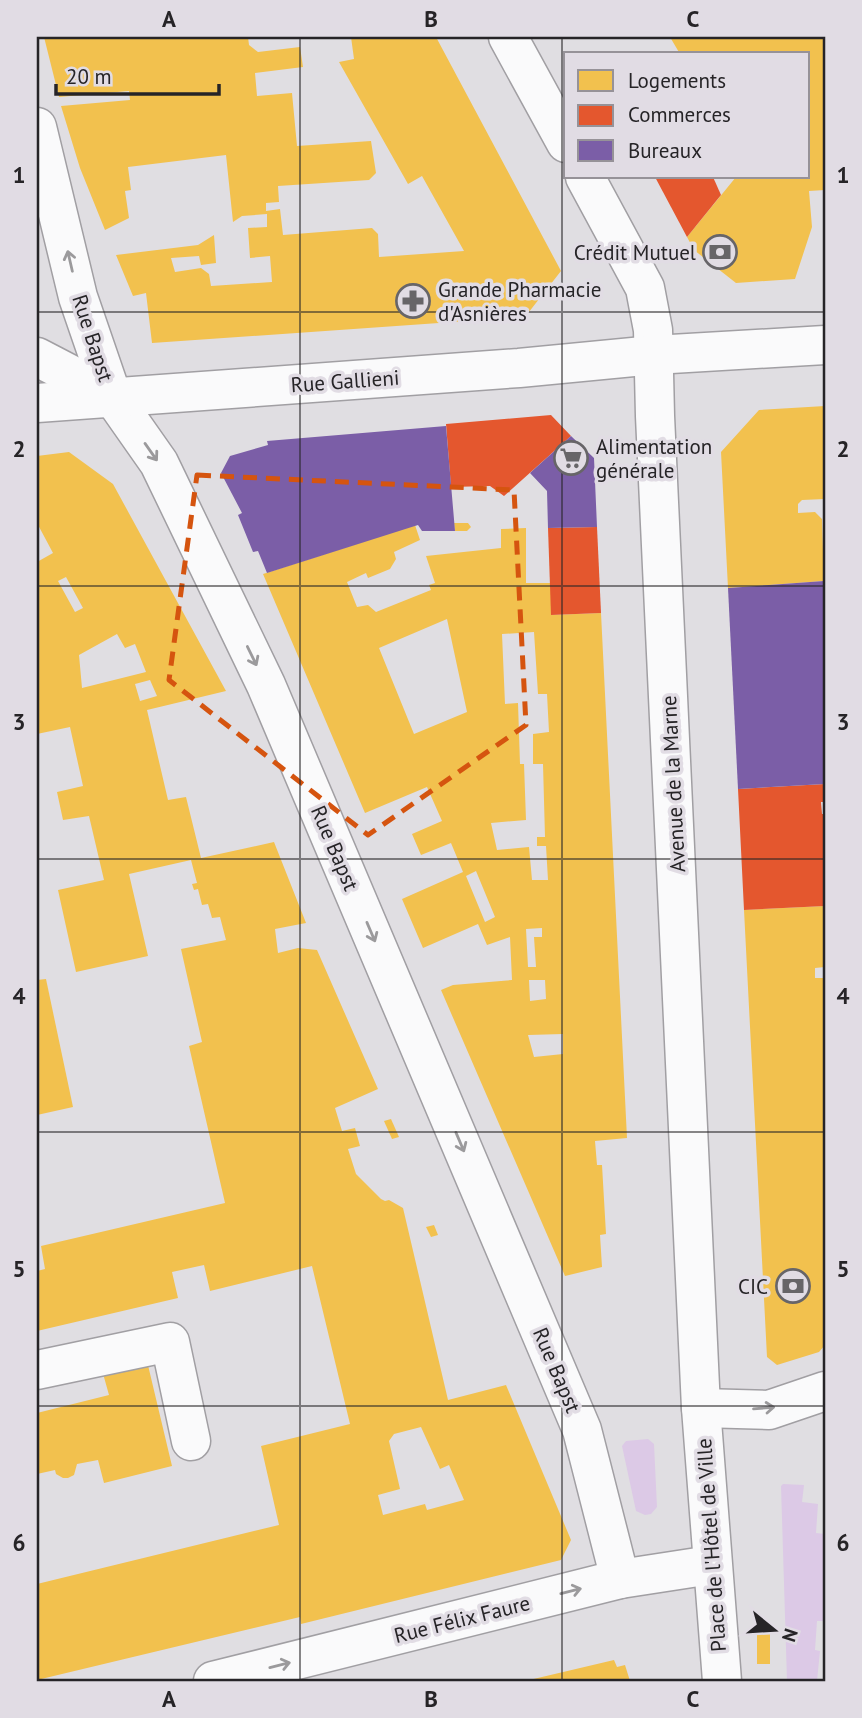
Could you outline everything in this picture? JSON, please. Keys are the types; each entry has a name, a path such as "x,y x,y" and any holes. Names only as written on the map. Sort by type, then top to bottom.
{"main road":[{"path":"508,37 564,139"},
{"name":"Rue Bapst","path":"37,127 78,297 112,396 159,463 266,685 582,1430 620,1579"},
{"name":"Avenue de la Marne","path":"586,178 645,288 653,330 701,1408"},
{"name":"Rue Gallieni","path":"37,402 498,370 654,355 825,345"},
{"path":"37,357 112,396"},
{"path":"37,1370 170,1342 191,1441"},
{"path":"701,1408 769,1410 825,1391"},
{"name":"Place de l'Hôtel de Ville","path":"701,1408 722,1681"},
{"name":"Rue Félix Faure","path":"213,1681 620,1579 712,1565"}],"highlighted area":[{"path":"197,475 514,490 526,725 368,835 169,680"}],"shaded area":[{"path":"648,1439 654,1444 657,1507 651,1514 645,1515 636,1511 622,1446 626,1441"},
{"path":"783,1484 804,1485 802,1502 818,1504 816,1533 825,1534 824,1621 817,1621 815,1650 820,1651 817,1681 787,1681"}],"building: Logements":[{"path":"44,37 248,37 249,45 258,52 300,47 303,67 255,73 257,96 292,93 297,146 371,141 376,173 369,180 278,186 279,202 266,203 266,211 280,209 283,235 372,228 378,234 379,257 464,251 422,176 408,184 339,62 354,59 351,37 436,37 561,271 525,317 152,343 146,293 133,296 116,255 198,245 214,235 216,263 201,265 199,256 171,258 175,272 201,268 209,274 211,286 272,282 270,256 250,258 248,228 267,227 267,214 242,216 233,222 226,155 128,167 131,190 125,191 129,218 105,230 80,168 61,106 130,100 129,91 59,97"},
{"path":"670,37 825,37 825,190 809,191 812,227 795,279 736,283 694,250 687,237 735,178 810,178 810,52 679,52"},
{"path":"825,406 825,499 802,500 798,504 798,513 815,512 822,519 824,581 728,588 721,452 759,410"},
{"path":"69,452 113,484 226,691 147,710 168,800 186,797 201,858 274,842 306,923 275,929 278,953 298,948 317,950 378,1089 335,1108 342,1131 355,1128 360,1146 348,1149 356,1174 381,1199 389,1200 403,1208 448,1400 506,1385 571,1540 561,1560 301,1624 300,1617 37,1680 37,1584 279,1525 261,1446 350,1424 312,1266 210,1291 204,1265 172,1272 178,1298 37,1331 37,1271 45,1269 41,1246 225,1203 189,1046 202,1042 181,949 226,940 220,917 212,918 208,904 202,905 198,889 194,890 192,884 197,883 191,860 129,874 148,956 76,972 58,890 104,880 89,816 63,820 57,792 83,786 70,727 37,734 37,562 53,553 37,523 37,456","holes":["66,577 83,608 75,612 58,581","117,634 125,648 135,644 146,672 82,688 79,655","150,680 157,696 140,701 135,684","421,1427 440,1469 449,1465 464,1500 427,1510 425,1504 383,1515 378,1495 400,1489 389,1441 394,1434"]},
{"path":"454,523 468,523 471,527 467,531 455,531"},
{"path":"415,525 420,540 394,552 396,559 390,569 368,578 366,573 347,582 357,607 368,605 376,612 431,590 429,585 435,583 426,556 501,548 501,529 526,528 526,583 551,583 551,615 601,613 627,1138 595,1141 597,1165 602,1165 606,1234 600,1235 602,1267 565,1276 441,990 453,985 512,980 510,937 487,945 478,924 423,948 402,899 463,872 451,843 421,855 412,834 442,821 427,787 365,813 263,574","holes":["447,619 467,712 414,734 379,648","534,632 538,694 547,694 549,732 533,734 533,764 543,764 545,837 537,837 537,846 546,846 548,880 532,880 529,847 497,850 491,823 526,820 524,764 520,764 518,703 505,704 502,634","476,871 495,917 485,922 466,876","542,928 542,937 534,937 536,967 528,967 526,929","529,980 545,980 546,999 530,1001","563,1034 563,1054 534,1057 528,1035"]},
{"path":"825,906 825,967 815,968 815,978 825,978 825,1345 819,1352 777,1365 767,1357 744,910"},
{"path":"46,979 73,1107 37,1115 37,980"},
{"path":"391,1119 399,1137 392,1139 384,1121"},
{"path":"434,1225 438,1235 431,1237 426,1227"},
{"path":"147,1361 172,1466 104,1483 98,1460 77,1464 74,1475 68,1478 56,1474 55,1470 37,1474 37,1413 109,1395 102,1370"},
{"path":"757,1631 770,1631 770,1664 757,1664"},
{"path":"614,1660 617,1667 625,1665 630,1681 525,1681"}],"building: Commerces":[{"path":"656,178 713,178 721,195 687,237"},
{"path":"551,415 571,436 504,496 490,486 451,487 446,424"},
{"path":"597,527 601,613 551,615 548,528"},
{"path":"825,784 825,802 821,802 822,814 825,814 825,906 744,910 738,789"}],"building: Bureaux":[{"path":"446,426 455,531 422,531 418,525 267,573 258,551 253,552 238,515 242,513 221,473 230,456 268,445 267,441"},
{"path":"571,436 594,458 597,527 548,528 547,491 530,473"},
{"path":"824,581 825,784 738,789 728,588"}],"place":[{"name":"Crédit Mutuel","path":"720,252"},
{"name":"Grande Pharmacie d'Asnières","path":"413,301"},
{"name":"Alimentation générale","path":"571,458"},
{"name":"CIC","path":"793,1286"}]}
